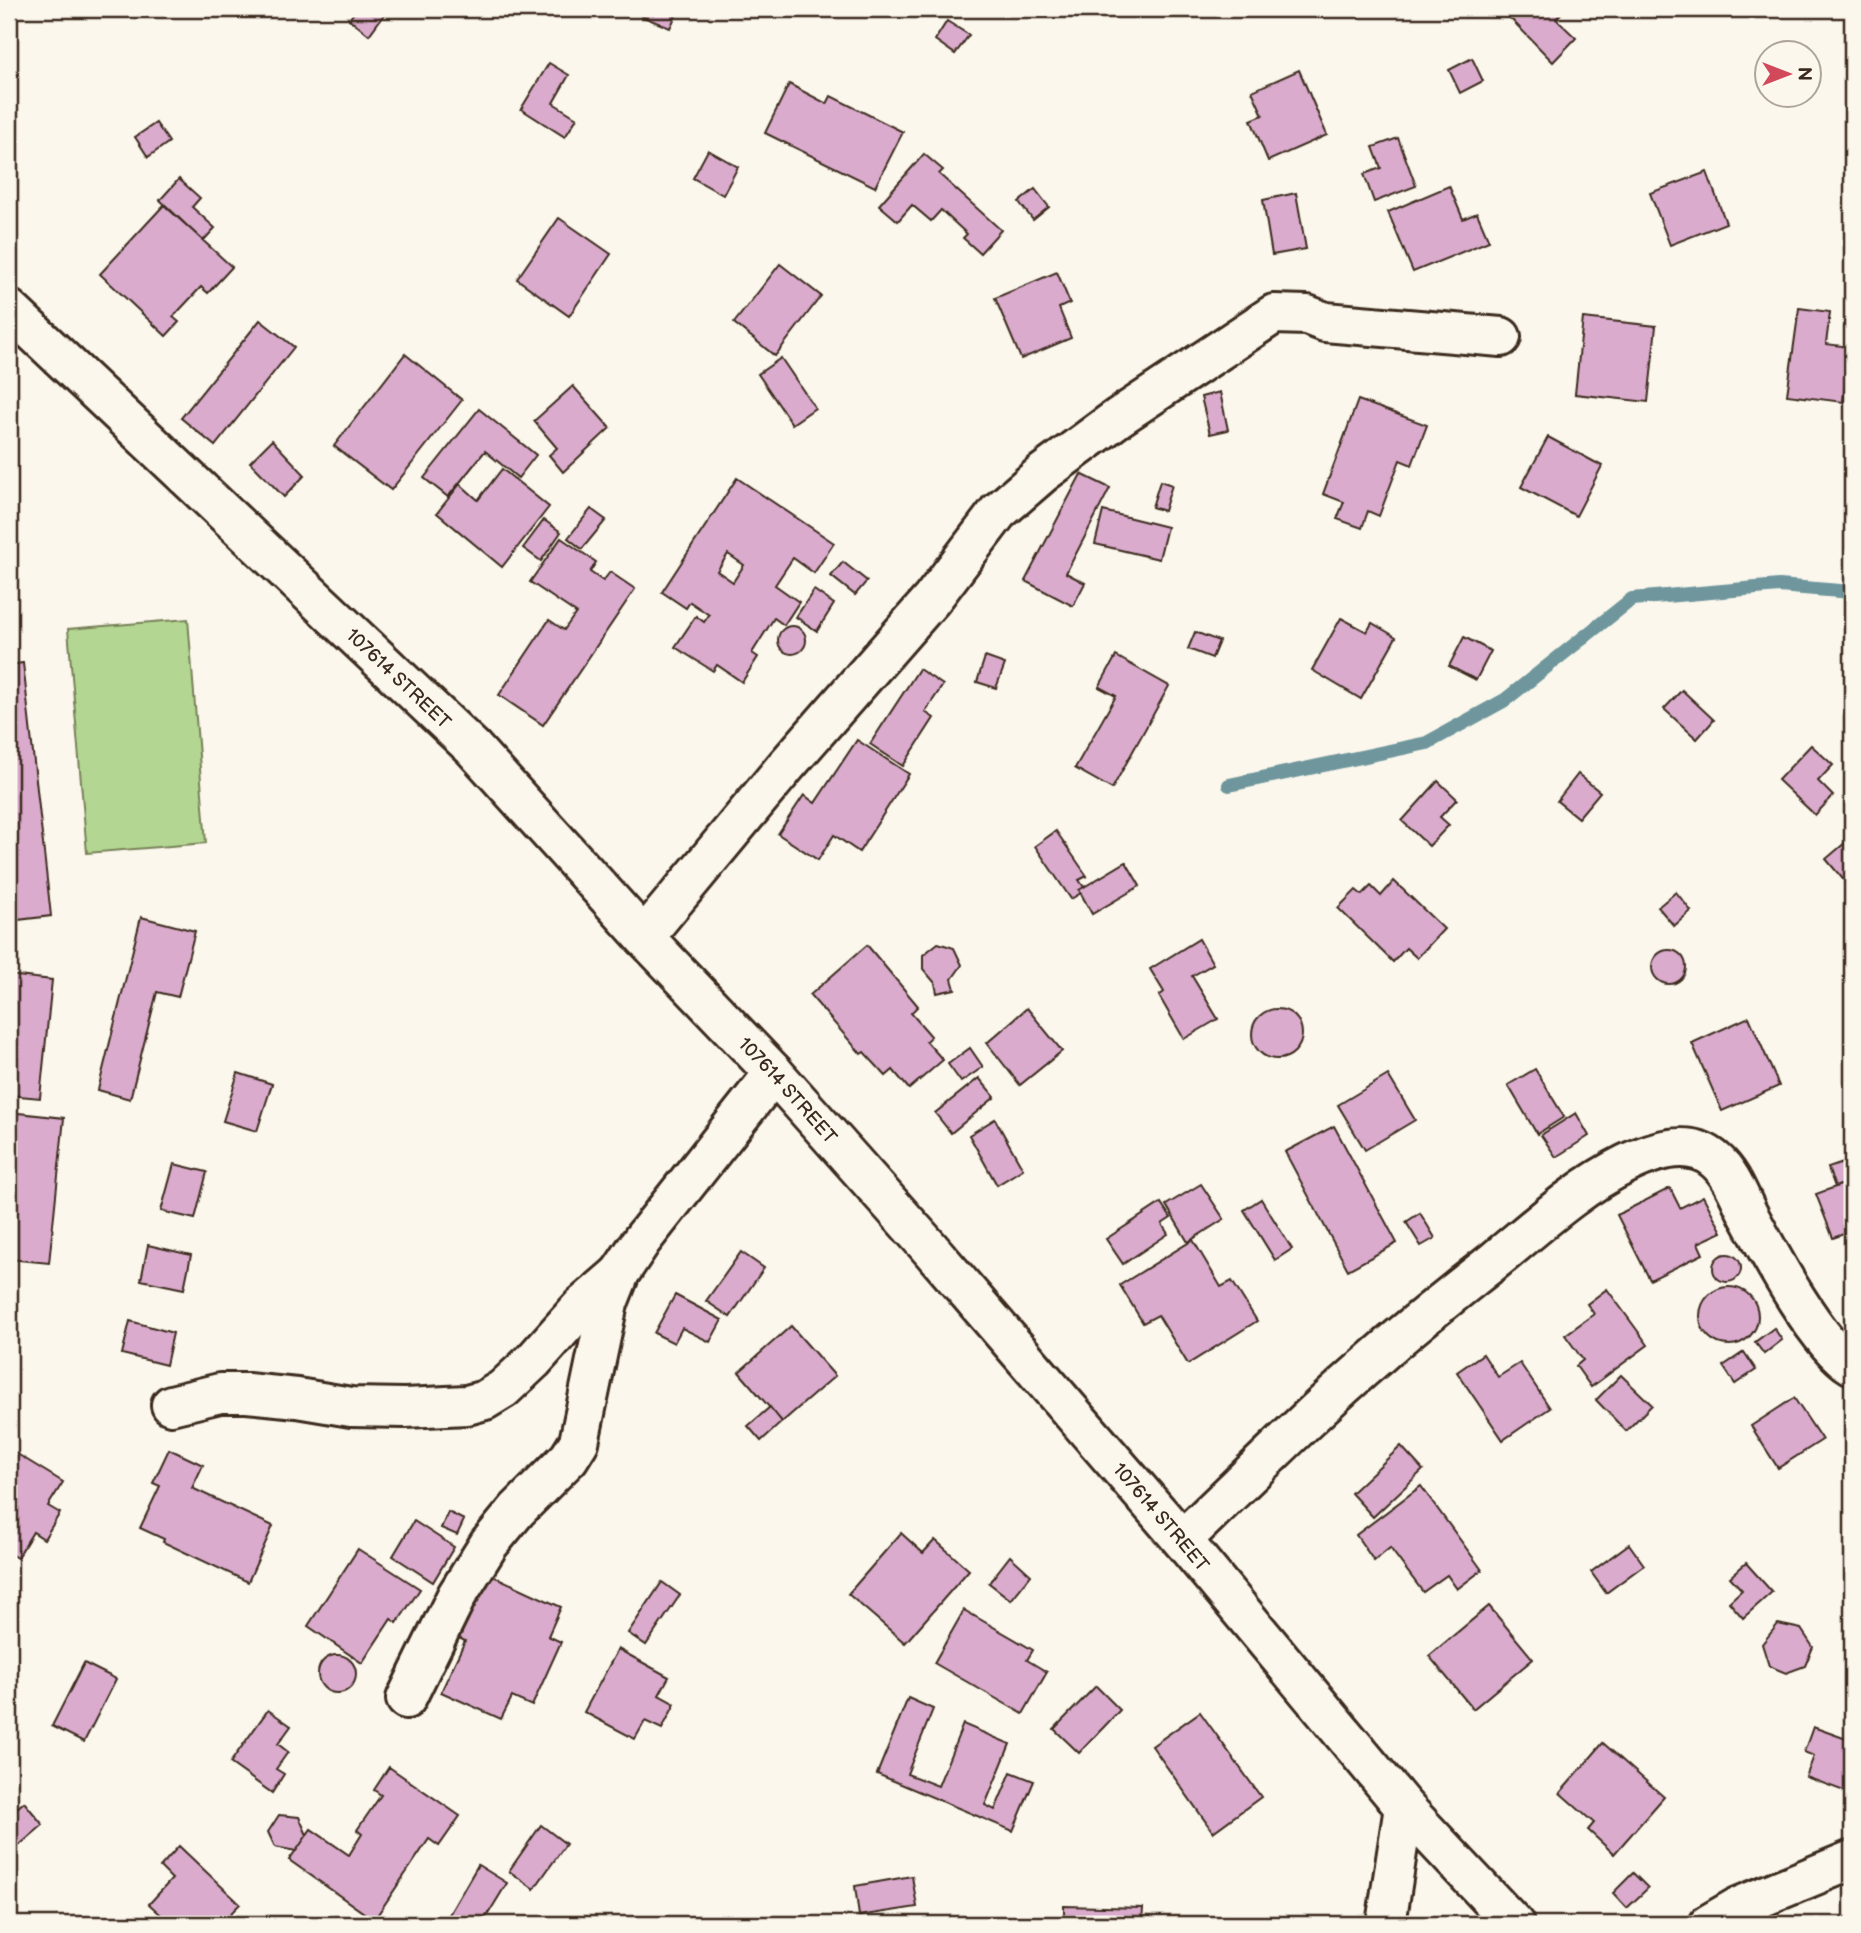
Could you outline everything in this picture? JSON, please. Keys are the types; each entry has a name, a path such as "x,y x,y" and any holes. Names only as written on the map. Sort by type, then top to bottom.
{"street":[{"name":"107614 STREET","path":"9,309 473,748 644,937 774,1073 927,1245 1182,1540 1404,1807 1514,1924"},
{"path":"644,937 786,766 932,599 998,512 1043,473 1119,417 1274,314 1307,315 1325,322 1501,337"},
{"path":"406,1699 457,1595 489,1545 517,1510 569,1458 579,1442 608,1303 620,1273 642,1240 774,1073"},
{"path":"1182,1540 1377,1356 1576,1195 1625,1164 1654,1152 1678,1147 1696,1150 1714,1159 1726,1173 1811,1320 1840,1358 1852,1365"},
{"path":"171,1405 220,1393 297,1398 351,1408 467,1405 485,1400 503,1389 533,1361 582,1306 620,1273"},
{"path":"1386,1924 1404,1807"},
{"path":"1709,1924 1738,1907 1852,1860"}],"green space":[{"path":"188,619 206,843 87,853 68,629"}],"building":[{"path":"357,9 388,9 369,35 349,19"},
{"path":"644,9 679,9 670,28 641,16"},
{"path":"1517,9 1565,9 1556,19 1576,38 1553,62 1509,17"},
{"path":"947,21 969,35 955,54 935,40"},
{"path":"1472,58 1483,81 1460,93 1449,70"},
{"path":"549,63 569,75 553,103 577,118 565,137 521,109"},
{"path":"1299,70 1327,135 1268,161 1251,120 1263,115 1252,91"},
{"path":"789,84 827,104 831,96 903,132 875,187 765,133"},
{"path":"156,123 169,142 148,157 135,137"},
{"path":"1398,138 1416,186 1374,202 1364,174 1381,168 1373,147"},
{"path":"708,150 738,167 723,195 693,178"},
{"path":"924,154 943,170 939,174 1001,230 980,253 963,238 967,234 941,210 931,221 912,205 898,221 879,205"},
{"path":"1707,172 1726,223 1670,245 1650,193"},
{"path":"179,179 200,198 192,207 215,228 203,241 160,200"},
{"path":"1449,186 1463,219 1477,213 1489,241 1413,272 1388,212"},
{"path":"1035,189 1049,207 1033,220 1019,202"},
{"path":"1296,193 1306,249 1272,255 1263,200"},
{"path":"164,205 232,267 208,293 201,287 173,317 179,322 166,336 100,274"},
{"path":"559,218 611,254 569,316 517,279"},
{"path":"780,264 821,296 775,356 734,323"},
{"path":"1057,272 1070,303 1059,308 1071,338 1021,359 995,298"},
{"path":"1799,308 1830,312 1826,344 1850,347 1843,402 1787,395"},
{"path":"1583,318 1656,326 1648,402 1575,394"},
{"path":"260,320 294,347 215,446 181,418"},
{"path":"405,354 462,400 391,490 334,446"},
{"path":"781,358 815,408 792,424 758,374"},
{"path":"573,386 610,428 563,472 549,455 557,448 534,421"},
{"path":"1220,392 1228,430 1210,434 1201,397"},
{"path":"1358,400 1427,425 1412,465 1400,460 1379,516 1368,511 1362,528 1337,519 1344,502 1323,494"},
{"path":"479,409 536,455 518,478 485,451 448,497 424,478"},
{"path":"1548,437 1602,466 1576,516 1521,487"},
{"path":"272,440 305,475 284,497 250,462"},
{"path":"502,469 549,507 502,567 437,513 460,484 478,500"},
{"path":"1081,474 1110,488 1066,573 1085,583 1073,606 1025,581"},
{"path":"737,478 834,543 814,573 793,558 775,585 799,602 784,625 774,618 752,653 758,657 742,682 717,665 713,671 675,647 696,616 704,622 709,615 690,602 686,608 662,592","holes":["728,554 744,565 733,582 717,571"]},
{"path":"1160,481 1172,485 1164,511 1152,507"},
{"path":"591,509 606,520 582,549 568,538"},
{"path":"1103,511 1167,527 1159,559 1095,544"},
{"path":"544,520 561,532 541,561 523,548"},
{"path":"561,538 596,562 590,572 603,581 610,572 635,589 543,725 499,695 549,620 564,630 576,613 530,582"},
{"path":"843,562 867,581 855,595 831,576"},
{"path":"814,590 834,604 817,631 796,617"},
{"path":"1341,618 1367,632 1372,623 1396,637 1361,699 1312,670"},
{"path":"792,626 802,630 806,640 802,650 792,654 782,650 778,640 782,630"},
{"path":"1195,632 1219,641 1212,658 1188,649"},
{"path":"1464,637 1491,651 1476,680 1449,666"},
{"path":"1116,656 1169,686 1112,789 1075,768 1116,696 1099,687"},
{"path":"985,657 1005,664 996,688 977,682"},
{"path":"23,663 51,916 9,921 9,665"},
{"path":"919,669 943,685 925,712 934,718 903,766 870,744"},
{"path":"1682,690 1714,720 1697,739 1664,709"},
{"path":"857,740 909,774 859,852 834,835 818,860 778,834 804,795 815,803"},
{"path":"1811,745 1833,765 1818,781 1833,796 1815,815 1778,780"},
{"path":"1578,774 1600,792 1578,818 1557,801"},
{"path":"1438,781 1457,799 1440,817 1449,825 1429,846 1402,821"},
{"path":"1056,831 1087,876 1079,880 1086,890 1071,899 1035,846"},
{"path":"1852,837 1852,890 1826,859"},
{"path":"1126,862 1140,886 1092,914 1079,890"},
{"path":"1394,881 1444,929 1417,958 1406,948 1393,962 1338,908 1356,890 1362,895 1371,886 1381,896"},
{"path":"1676,892 1691,911 1674,926 1658,907"},
{"path":"141,917 195,931 178,997 157,992 130,1099 98,1090"},
{"path":"1199,939 1213,964 1192,976 1218,1019 1184,1039 1159,996 1164,992 1150,969"},
{"path":"938,943 954,948 962,965 952,979 955,989 937,993 935,983 923,969 923,955"},
{"path":"867,945 918,1006 911,1013 931,1036 926,1041 943,1060 909,1089 893,1070 886,1076 864,1052 861,1054 810,995"},
{"path":"1669,950 1681,955 1686,967 1681,979 1669,984 1657,979 1652,967 1657,955"},
{"path":"9,975 52,980 40,1098 9,1095"},
{"path":"1027,1008 1062,1051 1020,1085 987,1043"},
{"path":"1277,1009 1294,1017 1302,1034 1294,1051 1277,1059 1260,1051 1252,1034 1260,1017"},
{"path":"1749,1017 1779,1086 1722,1111 1692,1043"},
{"path":"970,1048 983,1067 961,1082 948,1064"},
{"path":"1535,1069 1564,1117 1537,1134 1508,1085"},
{"path":"238,1073 272,1084 257,1131 223,1121"},
{"path":"1388,1075 1415,1120 1365,1150 1338,1105"},
{"path":"979,1078 995,1097 951,1133 935,1113"},
{"path":"9,1112 64,1118 49,1263 9,1259"},
{"path":"1576,1113 1589,1136 1556,1157 1541,1135"},
{"path":"995,1119 1023,1169 997,1185 969,1135"},
{"path":"1334,1126 1397,1243 1348,1270 1285,1152"},
{"path":"1852,1160 1852,1181 1835,1187 1828,1168"},
{"path":"174,1164 207,1172 195,1219 161,1211"},
{"path":"1852,1181 1852,1231 1833,1238 1816,1194"},
{"path":"1201,1184 1224,1219 1188,1242 1166,1205"},
{"path":"1670,1188 1680,1208 1703,1196 1722,1232 1698,1243 1703,1254 1650,1280 1617,1215"},
{"path":"1261,1199 1292,1249 1275,1260 1244,1210"},
{"path":"1161,1203 1171,1218 1162,1224 1168,1234 1123,1264 1106,1239"},
{"path":"1420,1213 1435,1238 1421,1246 1406,1222"},
{"path":"1193,1240 1221,1287 1232,1281 1257,1321 1188,1364 1158,1315 1143,1323 1120,1285"},
{"path":"148,1245 191,1255 184,1289 141,1280"},
{"path":"741,1252 764,1268 730,1317 706,1301"},
{"path":"1727,1254 1737,1258 1741,1268 1737,1278 1727,1282 1717,1278 1713,1268 1717,1258"},
{"path":"1729,1287 1740,1289 1753,1300 1758,1316 1756,1327 1745,1340 1729,1345 1718,1343 1705,1332 1700,1316 1702,1305 1713,1292"},
{"path":"1607,1289 1648,1345 1591,1387 1576,1366 1583,1360 1565,1335 1594,1314 1587,1304"},
{"path":"675,1295 722,1320 710,1342 682,1328 674,1343 654,1333"},
{"path":"130,1321 173,1333 166,1365 122,1354"},
{"path":"791,1326 835,1376 782,1422 739,1372"},
{"path":"1774,1328 1782,1340 1764,1354 1755,1342"},
{"path":"1744,1352 1756,1370 1735,1384 1723,1366"},
{"path":"1483,1354 1498,1377 1520,1363 1550,1408 1503,1440 1457,1372"},
{"path":"1621,1375 1652,1405 1626,1431 1596,1400"},
{"path":"1794,1398 1822,1440 1778,1468 1751,1426"},
{"path":"770,1407 782,1422 761,1441 748,1426"},
{"path":"1401,1446 1423,1470 1373,1517 1351,1493"},
{"path":"9,1449 63,1482 48,1506 60,1513 44,1539 33,1532 17,1558 9,1553"},
{"path":"169,1449 203,1465 192,1488 273,1526 248,1582 163,1542 164,1539 140,1528 160,1486 153,1483"},
{"path":"1421,1486 1482,1570 1457,1589 1447,1575 1423,1592 1390,1548 1374,1561 1356,1535"},
{"path":"448,1512 464,1520 457,1535 441,1528"},
{"path":"414,1521 454,1547 433,1582 393,1556"},
{"path":"901,1533 923,1553 935,1540 969,1570 905,1643 848,1594"},
{"path":"1629,1544 1644,1565 1606,1593 1591,1572"},
{"path":"358,1549 420,1589 397,1623 391,1619 362,1663 308,1626"},
{"path":"1010,1556 1031,1575 1011,1600 989,1583"},
{"path":"1746,1563 1772,1592 1743,1618 1729,1602 1742,1590 1730,1577"},
{"path":"487,1573 561,1607 548,1636 561,1642 532,1706 512,1697 501,1719 441,1692 465,1641 457,1637"},
{"path":"662,1582 680,1595 646,1645 628,1633"},
{"path":"1489,1606 1533,1659 1473,1709 1429,1656"},
{"path":"964,1610 1033,1650 1027,1660 1047,1672 1023,1714 934,1663"},
{"path":"1778,1624 1801,1629 1813,1647 1805,1666 1786,1673 1769,1666 1762,1644"},
{"path":"618,1649 669,1677 659,1695 675,1704 662,1729 645,1721 635,1739 584,1712"},
{"path":"337,1655 350,1661 356,1674 350,1687 337,1693 324,1687 318,1674 324,1661"},
{"path":"84,1663 116,1679 84,1742 52,1726"},
{"path":"1096,1686 1120,1710 1079,1753 1054,1729"},
{"path":"908,1698 933,1709 907,1774 938,1786 963,1724 1010,1744 985,1805 995,1810 1011,1772 1034,1781 1013,1831 877,1774"},
{"path":"268,1710 291,1726 278,1744 288,1752 276,1769 284,1774 272,1793 230,1763"},
{"path":"1200,1712 1261,1797 1213,1832 1152,1746"},
{"path":"1813,1727 1852,1741 1852,1801 1845,1798 1847,1792 1806,1777 1814,1756 1804,1752"},
{"path":"1603,1743 1664,1797 1614,1854 1588,1830 1594,1823 1560,1793"},
{"path":"389,1767 460,1816 439,1846 429,1839 374,1920 289,1860 311,1829 349,1855 362,1834 357,1830 381,1795 374,1790"},
{"path":"24,1802 43,1825 9,1854 9,1815"},
{"path":"279,1815 299,1817 307,1835 296,1851 275,1847 268,1832"},
{"path":"541,1825 566,1844 534,1889 509,1871"},
{"path":"179,1846 240,1904 220,1924 171,1924 149,1904 172,1879 160,1867"},
{"path":"478,1865 507,1883 482,1924 456,1924 447,1918"},
{"path":"1633,1873 1648,1888 1627,1908 1613,1893"},
{"path":"912,1876 917,1907 859,1916 855,1886"},
{"path":"1064,1906 1143,1908 1142,1924 1064,1924"},
{"path":"320,1917 331,1924 315,1924"}],"waterway":[{"path":"1229,785 1427,743 1505,700 1632,599 1779,586 1852,592"}]}
